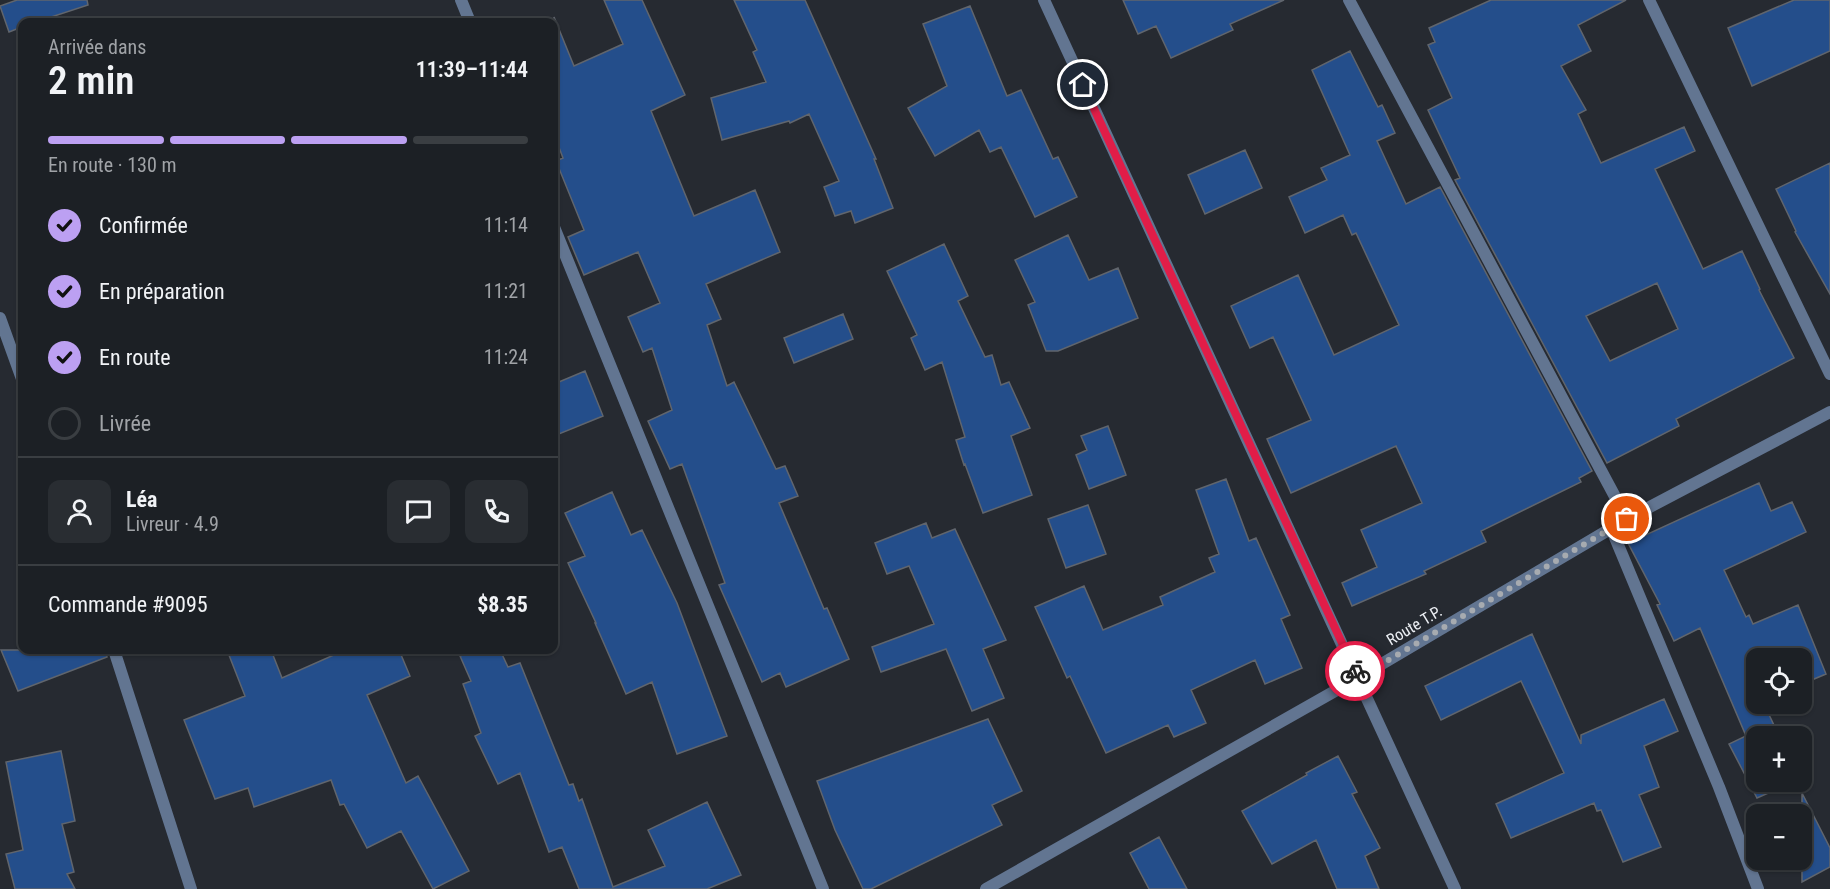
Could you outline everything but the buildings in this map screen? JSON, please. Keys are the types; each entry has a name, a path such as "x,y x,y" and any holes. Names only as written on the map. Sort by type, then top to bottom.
{"street":[{"path":"461,0 468,18"},
{"path":"1044,0 1455,889"},
{"path":"1349,0 1627,519"},
{"path":"1649,0 1830,374"},
{"path":"558,237 823,889"},
{"path":"0,318 18,369"},
{"name":"Route T.P.","path":"986,889 1358,678 1611,528 1830,411"},
{"path":"1611,528 1719,787 1758,889"},
{"path":"115,654 191,889"}],"way so far":[{"path":"1355,671 1358,678 1627,519"}],"route":[{"path":"1083,85 1355,671"}]}
